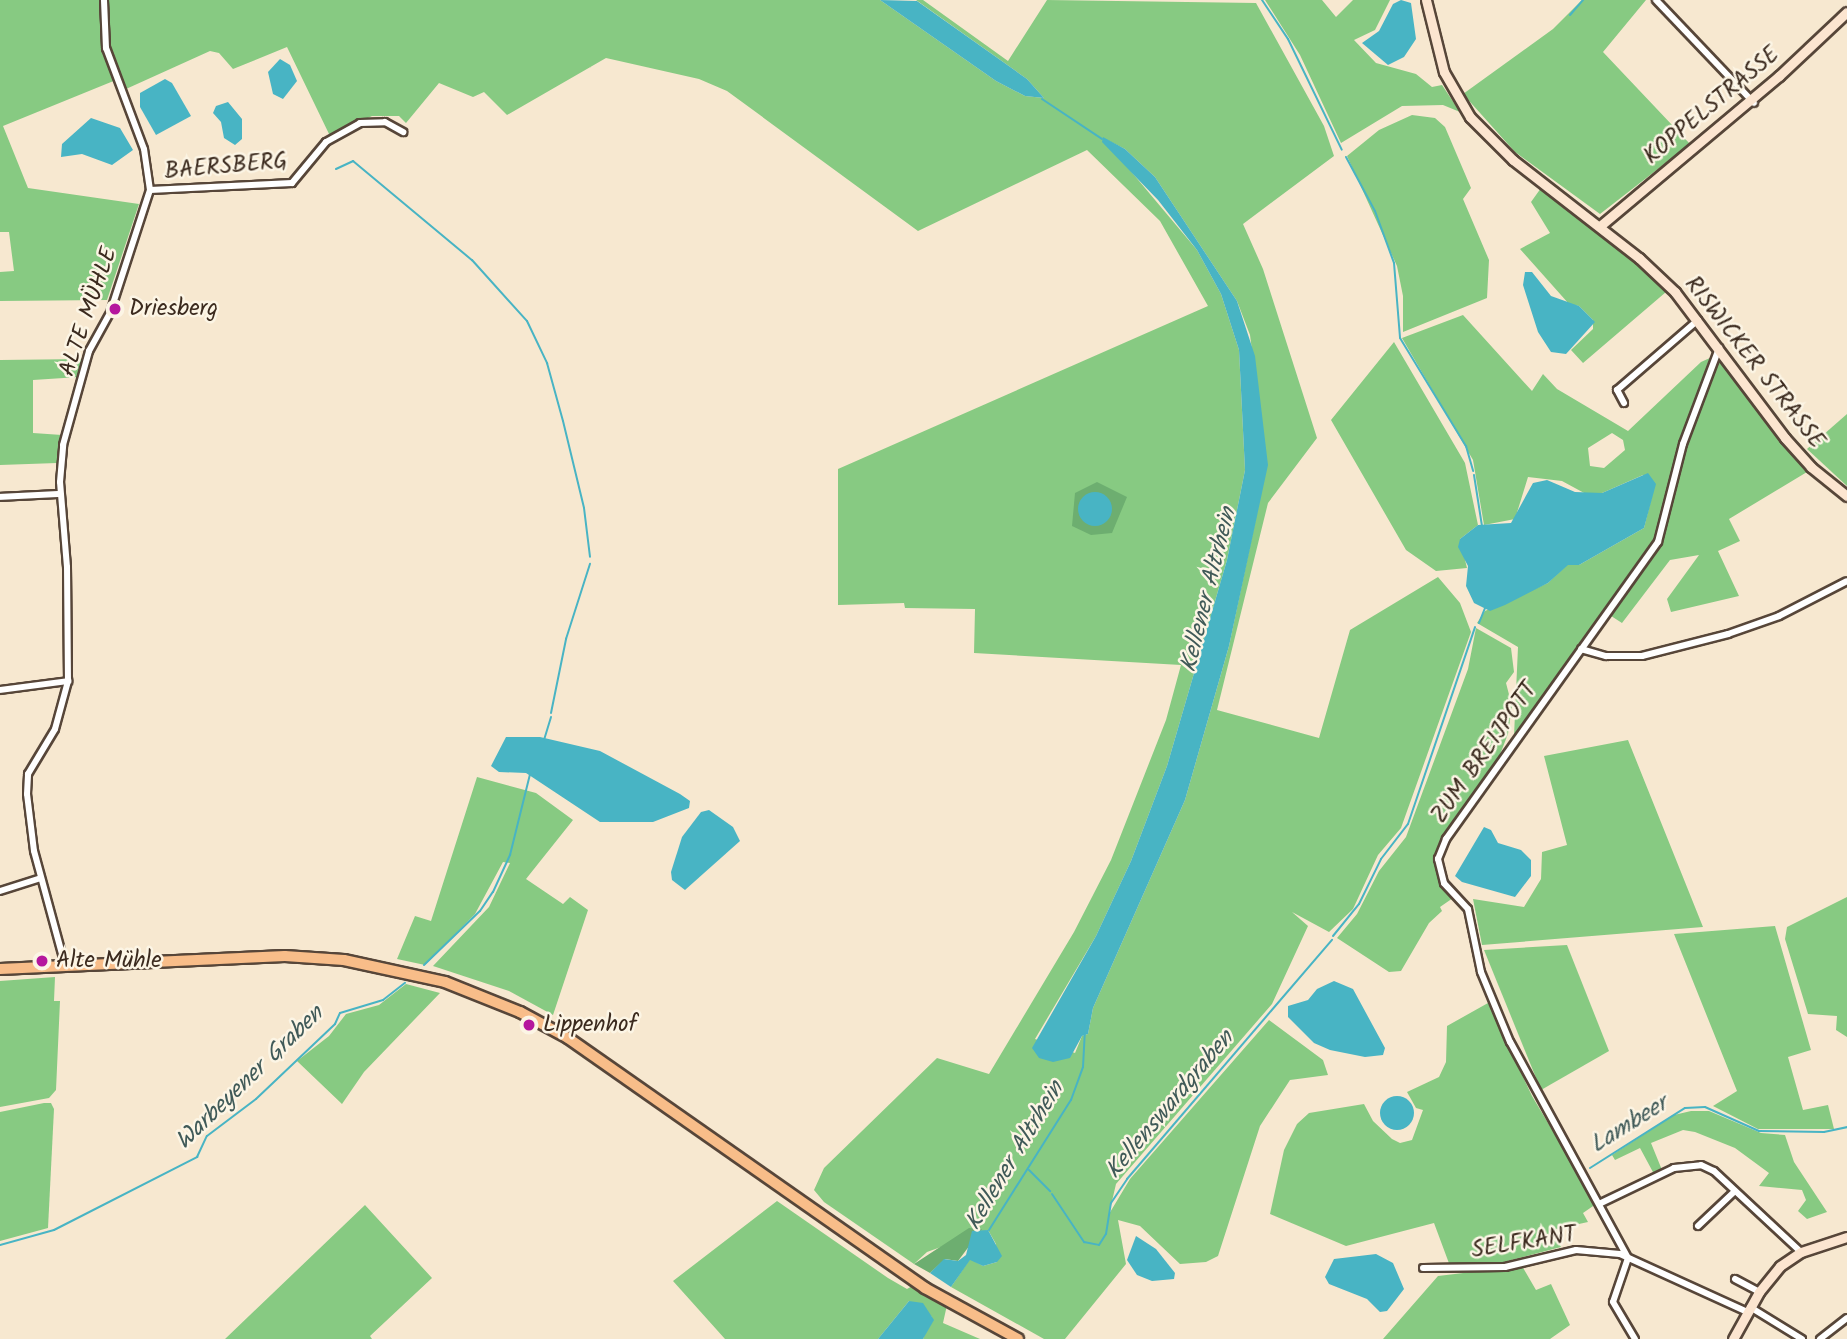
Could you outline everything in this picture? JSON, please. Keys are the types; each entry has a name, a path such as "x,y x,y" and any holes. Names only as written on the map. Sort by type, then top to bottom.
{"main road":[{"path":"0,969 223,957 344,960 445,982 547,1029 945,1301 1018,1339"}],"street":[{"name":"ALTE MÜHLE","path":"65,965 27,818 28,774 55,729 68,681 67,567 61,494 63,445 89,351 110,313 150,190 144,149 106,48 104,0"},
{"name":"RISWICKER STRASSE","path":"1426,0 1444,72 1470,117 1513,160 1639,258 1699,319 1785,438 1811,467 1847,496"},
{"path":"1656,0 1752,101"},
{"name":"KOPPELSTRASSE","path":"1600,226 1752,101 1847,12"},
{"name":"BAERSBERG","path":"150,190 292,183 326,142 360,124 385,122 403,132"},
{"path":"1624,403 1617,390 1699,319"},
{"name":"ZUM BREIJPOTT","path":"1628,1258 1510,1042 1481,972 1468,909 1444,883 1438,868 1446,839 1658,542 1684,444 1720,346"},
{"path":"0,497 61,494"},
{"path":"1581,649 1606,656 1642,656 1728,634 1779,616 1847,581"},
{"path":"0,690 68,681"},
{"path":"0,891 41,878"},
{"path":"1599,1203 1686,1165 1714,1171 1734,1192 1799,1245 1801,1252"},
{"path":"1698,1226 1734,1192"},
{"path":"1732,1339 1759,1292 1780,1266 1801,1252 1847,1237"},
{"name":"SELFKANT","path":"1423,1268 1505,1267 1576,1250 1628,1258 1749,1309 1802,1339"},
{"path":"1628,1258 1613,1302 1635,1339"},
{"path":"1735,1279 1759,1292"},
{"path":"1820,1339 1847,1318"}],"green space":[{"path":"0,0 102,0 102,28 116,80 3,126 28,188 139,204 107,300 0,301 0,272 14,271 9,232 0,232"},
{"path":"106,0 880,0 996,81 1025,96 1044,98 1027,79 916,0 923,0 1008,61 1047,0 1256,3 1324,126 1334,156 1243,224 1263,269 1317,438 1268,503 1217,710 1319,738 1350,630 1438,577 1460,603 1471,632 1401,828 1378,855 1353,909 1329,932 1292,912 1308,926 1272,1004 1116,1184 1109,1214 1130,1179 1269,1020 1323,1060 1328,1075 1290,1080 1260,1126 1218,1256 1206,1262 1180,1264 1140,1226 1118,1220 1126,1264 1065,1339 1044,1339 951,1287 970,1259 983,1266 997,1262 996,1244 988,1230 927,1252 914,1264 824,1202 814,1190 824,1168 937,1058 989,1074 1074,932 1111,860 1166,720 1181,665 974,653 975,609 905,608 904,603 838,605 838,469 1208,306 1160,221 1087,150 918,231 727,91 699,79 606,58 507,115 484,92 473,97 439,83 406,123 399,116 372,116 330,136 287,47 233,69 219,53 210,51 126,89 110,49","holes":["1103,138 1125,149 1155,177 1237,301 1250,335 1267,465 1229,646 1185,800 1093,1008 1088,1034 1082,1036 1075,1053 1035,1039 1096,936 1131,861 1167,766 1227,560 1245,470 1239,350 1221,294 1197,250"]},
{"path":"1265,0 1322,0 1336,17 1353,0 1390,0 1375,30 1354,40 1376,63 1416,74 1432,87 1442,85 1460,112 1443,105 1402,106 1341,143 1300,55"},
{"path":"1582,0 1646,0 1603,52 1690,144 1600,214 1515,152 1463,94 1553,29"},
{"path":"1412,115 1435,118 1445,127 1471,188 1463,199 1489,260 1487,298 1403,332 1403,296 1397,266 1347,156 1379,130"},
{"path":"1541,188 1633,260 1666,292 1583,363 1571,350 1593,329 1593,320 1579,306 1569,304 1520,249 1550,233 1531,202"},
{"path":"1463,315 1532,391 1543,374 1557,389 1628,431 1701,362 1712,357 1674,467 1658,533 1514,736 1518,647 1477,623 1485,611 1548,583 1568,564 1579,565 1644,528 1655,484 1643,475 1602,493 1586,494 1562,481 1528,477 1515,519 1484,525 1473,460 1402,338","holes":["1612,433 1623,440 1625,450 1604,468 1590,466 1588,448"]},
{"path":"1394,342 1465,463 1478,525 1460,539 1467,568 1436,571 1406,550 1331,420"},
{"path":"84,359 79,377 33,380 33,433 62,435 57,463 0,465 0,360"},
{"path":"1719,361 1726,361 1807,472 1729,519 1740,541 1718,551 1739,596 1671,612 1667,599 1699,555 1670,560 1622,623 1608,614 1665,530 1685,446"},
{"path":"1847,414 1847,486 1807,449"},
{"path":"1097,482 1127,497 1112,533 1091,535 1072,526 1075,493"},
{"path":"1476,628 1511,648 1514,672 1506,683 1512,706 1508,734 1499,757 1451,825 1436,857 1438,879 1453,898 1440,907 1442,911 1429,923 1401,971 1389,972 1337,938 1357,914 1379,871 1406,837 1468,669"},
{"path":"1628,740 1703,927 1482,945 1473,899 1524,907 1541,879 1542,852 1567,845 1544,756"},
{"path":"477,777 536,793 573,820 526,879 563,904 570,897 588,910 553,1015 509,991 433,966 489,907 510,863 503,862 475,914 425,965 397,959 415,916 431,921"},
{"path":"1847,897 1847,1037 1836,1030 1837,1016 1808,1014 1785,939 1787,927"},
{"path":"1775,926 1811,1050 1788,1057 1803,1110 1828,1105 1834,1129 1758,1129 1713,1106 1737,1091 1674,934"},
{"path":"1567,945 1609,1051 1541,1090 1484,950"},
{"path":"55,977 54,1001 60,1001 56,1090 49,1098 0,1107 0,981"},
{"path":"406,984 440,993 364,1072 342,1104 297,1061 329,1036 346,1014 379,1005"},
{"path":"1488,1003 1532,1096 1596,1204 1583,1213 1588,1222 1556,1229 1561,1247 1492,1265 1450,1266 1434,1223 1346,1246 1270,1214 1284,1150 1297,1124 1309,1113 1364,1104 1373,1121 1392,1139 1400,1143 1412,1140 1423,1110 1416,1108 1407,1092 1439,1077 1446,1062 1447,1026"},
{"path":"51,1103 54,1109 48,1228 0,1241 0,1112"},
{"path":"1709,1111 1761,1133 1785,1135 1794,1162 1827,1212 1807,1219 1798,1211 1806,1200 1802,1190 1759,1186 1769,1173 1735,1148 1695,1132 1683,1130 1651,1143 1662,1170 1654,1174 1640,1148 1615,1160 1612,1155 1674,1115"},
{"path":"777,1201 888,1278 907,1289 914,1285 947,1305 943,1323 980,1339 923,1339 932,1317 909,1301 878,1339 725,1339 673,1281"},
{"path":"365,1205 432,1278 370,1336 372,1339 225,1339"},
{"path":"969,1228 982,1229 958,1261 945,1259 930,1273 914,1264"},
{"path":"1522,1266 1536,1290 1551,1284 1570,1325 1550,1339 1383,1339 1438,1276"}],"water":[{"path":"880,0 917,1 1027,79 1044,98 1025,96 996,81"},
{"path":"1401,0 1411,3 1416,39 1404,57 1388,65 1362,43 1379,31 1393,4"},
{"path":"280,59 290,65 297,81 283,99 273,94 268,72"},
{"path":"165,79 172,83 191,116 156,135 140,107 140,93"},
{"path":"228,102 242,119 242,139 235,145 224,138 221,122 213,113 216,106"},
{"path":"91,118 120,128 133,150 112,165 82,154 61,157 62,144"},
{"path":"1103,137 1125,149 1155,177 1237,301 1255,356 1268,465 1229,646 1185,800 1093,1008 1088,1034 1082,1036 1070,1058 1053,1062 1039,1058 1032,1048 1096,936 1131,861 1167,766 1227,560 1245,470 1239,350 1221,294 1197,250 1158,200 1102,142"},
{"path":"1525,272 1532,272 1551,296 1579,306 1595,322 1566,354 1551,352 1538,332 1523,285"},
{"path":"1648,473 1656,484 1644,528 1579,565 1568,565 1548,583 1505,605 1490,611 1474,603 1466,586 1468,566 1458,547 1460,539 1478,525 1511,523 1533,483 1547,480 1575,492 1602,493"},
{"path":"1095,492 1107,497 1112,509 1107,521 1095,526 1083,521 1078,509 1083,497"},
{"path":"506,737 540,737 600,751 680,794 690,801 689,808 653,822 600,822 526,773 499,772 491,766"},
{"path":"709,810 733,827 740,841 685,890 672,880 671,872 682,837 701,812"},
{"path":"1484,827 1491,830 1498,843 1521,850 1531,860 1531,876 1515,897 1462,882 1455,876"},
{"path":"1334,981 1353,989 1385,1048 1383,1055 1365,1057 1330,1050 1314,1043 1288,1017 1288,1006 1308,1000 1317,989"},
{"path":"1397,1096 1409,1101 1414,1113 1409,1125 1397,1130 1385,1125 1380,1113 1385,1101"},
{"path":"988,1230 1002,1256 997,1262 983,1266 970,1260 951,1287 930,1273 944,1259 958,1261 966,1255 972,1231"},
{"path":"1136,1236 1156,1249 1175,1273 1174,1279 1152,1281 1137,1275 1127,1260"},
{"path":"1376,1254 1393,1263 1404,1289 1387,1311 1380,1312 1367,1299 1329,1284 1325,1277 1334,1259"},
{"path":"909,1301 923,1303 934,1320 923,1339 878,1339"}],"waterway":[{"name":"Kellenswardgraben","path":"1262,0 1288,39 1342,150"},
{"path":"1570,15 1583,0"},
{"name":"Kellener Altrhein","path":"1042,99 1102,139"},
{"name":"Kellenswardgraben","path":"1346,157 1375,211 1394,263 1400,338 1466,446 1473,471"},
{"name":"Warbeyener Graben","path":"336,169 353,161 472,260 527,321 547,363 563,421 584,508 590,557"},
{"name":"Kellenswardgraben","path":"1474,475 1482,526"},
{"name":"Warbeyener Graben","path":"551,713 566,639 590,564"},
{"name":"Kellenswardgraben","path":"1479,623 1485,608"},
{"name":"Kellenswardgraben","path":"1333,936 1359,904 1381,859 1408,824 1475,627"},
{"name":"Warbeyener Graben","path":"544,740 551,717"},
{"name":"Warbeyener Graben","path":"424,965 480,911 493,892 510,855 530,774"},
{"name":"Kellenswardgraben","path":"1052,1194 1084,1242 1099,1245 1106,1234 1111,1203 1127,1179 1332,940"},
{"name":"Warbeyener Graben","path":"0,1245 54,1230 197,1157 207,1136 256,1099 335,1024 340,1013 383,1000 405,983"},
{"name":"Kellener Altrhein","path":"989,1230 1071,1100 1083,1067 1085,1034"},
{"name":"Lambeer","path":"1590,1168 1685,1108 1705,1107 1759,1131 1824,1132 1847,1127"},
{"name":"Kellenswardgraben","path":"1029,1170 1050,1191"}],"place":[{"name":"Driesberg","path":"115,309"},
{"name":"Alte Mühle","path":"42,961"},
{"name":"Lippenhof","path":"529,1025"}]}
